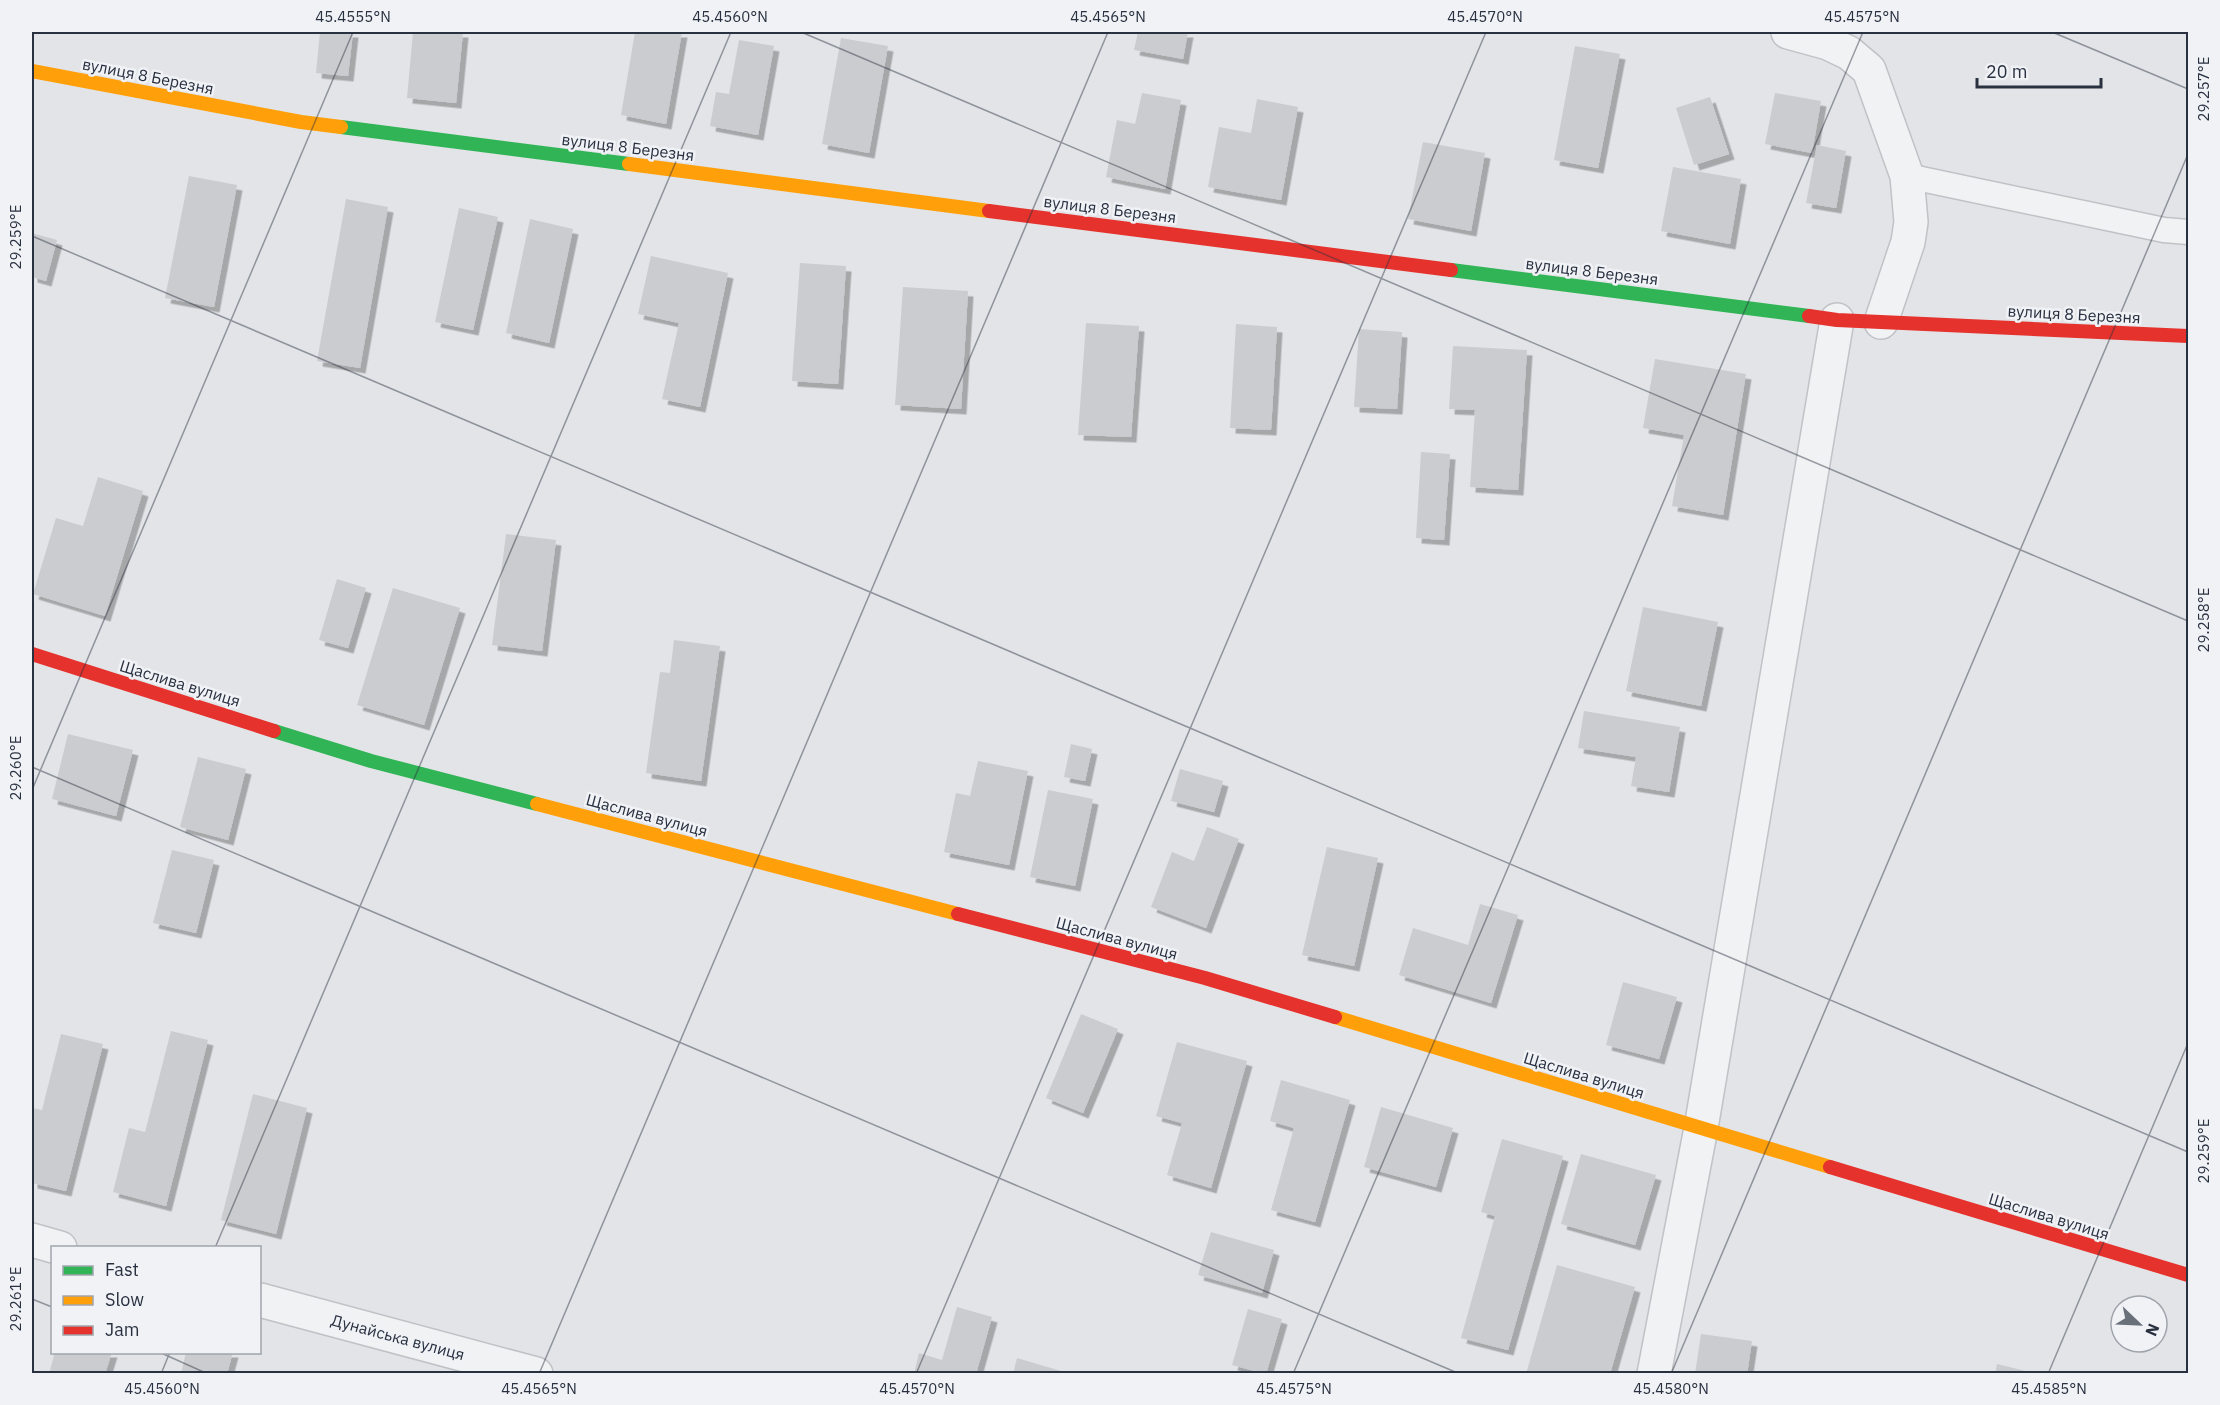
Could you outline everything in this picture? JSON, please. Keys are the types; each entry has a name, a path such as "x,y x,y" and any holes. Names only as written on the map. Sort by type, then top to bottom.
{"street":[{"path":"1788,32 1828,43 1849,53 1869,70 1907,176 1911,222 1908,242 1881,322"},
{"name":"вулиця 8 Березня","path":"32,71 301,122 1837,320 2188,336"},
{"path":"1654,1374 1701,1128 1837,320"},
{"name":"Щаслива вулиця","path":"32,654 371,760 1205,978 2188,1275"},
{"path":"32,1240 53,1246"},
{"name":"Дунайська вулиця","path":"261,1300 536,1374"}],"lane":[{"path":"1907,176 2164,230 2188,232"}],"building":[{"path":"320,32 353,32 348,76 316,73"},
{"path":"413,32 463,32 456,103 407,98"},
{"path":"635,32 682,32 666,124 621,115"},
{"path":"1138,32 1188,32 1183,59 1134,50"},
{"path":"841,38 888,46 869,153 822,144"},
{"path":"739,40 774,46 758,135 710,126 716,92 729,94"},
{"path":"1575,46 1620,54 1598,168 1554,160"},
{"path":"1142,93 1181,100 1165,189 1106,177 1117,120 1135,124"},
{"path":"1775,93 1821,101 1812,153 1765,144"},
{"path":"1710,97 1729,154 1694,165 1676,108"},
{"path":"1257,99 1298,107 1281,200 1208,187 1219,127 1251,133"},
{"path":"1423,142 1485,153 1471,231 1408,219"},
{"path":"1817,145 1846,151 1836,208 1806,203"},
{"path":"1673,167 1741,179 1730,244 1661,231"},
{"path":"189,176 237,185 214,307 165,298"},
{"path":"346,199 388,207 360,368 317,361"},
{"path":"459,208 498,217 473,330 435,322"},
{"path":"530,219 573,229 549,343 506,333"},
{"path":"32,233 57,240 46,281 32,277"},
{"path":"651,256 728,273 700,407 662,399 679,323 638,314"},
{"path":"800,263 846,266 838,384 792,381"},
{"path":"903,287 968,291 961,409 895,405"},
{"path":"1086,323 1139,326 1131,437 1078,435"},
{"path":"1236,324 1277,327 1271,430 1230,428"},
{"path":"1359,329 1402,332 1397,409 1354,407"},
{"path":"1453,346 1527,350 1518,490 1470,487 1475,410 1449,409"},
{"path":"1655,359 1746,374 1723,515 1672,506 1684,435 1643,428"},
{"path":"1421,452 1450,454 1444,540 1416,538"},
{"path":"98,477 143,491 105,616 33,594 56,518 83,526"},
{"path":"506,534 556,540 542,651 492,645"},
{"path":"337,579 366,588 348,648 319,640"},
{"path":"393,588 460,608 424,725 357,705"},
{"path":"1643,607 1718,622 1701,706 1626,691"},
{"path":"674,640 720,646 701,781 646,773 660,672 670,673"},
{"path":"1584,711 1680,727 1669,792 1631,786 1636,757 1578,748"},
{"path":"68,734 133,750 116,816 52,799"},
{"path":"1071,744 1092,749 1085,781 1064,777"},
{"path":"198,757 246,769 228,840 180,827"},
{"path":"978,761 1028,771 1009,865 944,852 956,793 970,796"},
{"path":"1180,769 1223,781 1214,812 1171,801"},
{"path":"1048,790 1093,799 1075,886 1030,877"},
{"path":"1207,827 1239,839 1206,928 1151,907 1172,852 1194,861"},
{"path":"1327,847 1378,858 1354,966 1302,955"},
{"path":"172,850 214,860 196,933 153,923"},
{"path":"1480,904 1518,915 1491,1003 1399,975 1413,928 1468,945"},
{"path":"1623,982 1677,997 1659,1059 1606,1045"},
{"path":"1081,1014 1118,1029 1083,1113 1046,1098"},
{"path":"171,1031 208,1040 166,1206 113,1192 129,1128 145,1132"},
{"path":"61,1034 103,1044 66,1191 32,1183 32,1108 42,1110"},
{"path":"1177,1042 1247,1061 1211,1188 1167,1175 1182,1123 1156,1116"},
{"path":"1281,1080 1350,1100 1315,1222 1271,1210 1294,1128 1270,1121"},
{"path":"253,1094 307,1108 276,1234 221,1220"},
{"path":"1381,1107 1453,1128 1436,1187 1364,1167"},
{"path":"1502,1139 1563,1156 1508,1350 1461,1338 1495,1216 1481,1212"},
{"path":"1581,1154 1656,1175 1635,1245 1561,1224"},
{"path":"1211,1232 1274,1250 1262,1293 1198,1275"},
{"path":"1557,1265 1635,1287 1610,1374 1526,1374"},
{"path":"957,1307 992,1317 976,1374 914,1374 919,1353 942,1360"},
{"path":"1248,1309 1282,1319 1266,1374 1232,1365"},
{"path":"1701,1334 1752,1341 1747,1374 1695,1374"},
{"path":"54,1354 111,1354 105,1374 49,1374"},
{"path":"186,1354 232,1354 227,1374 181,1374"},
{"path":"1017,1358 1068,1373 1068,1374 1013,1374"},
{"path":"1997,1364 2034,1373 2034,1374 1995,1374"}],"traffic: fast":[{"path":"341,127 629,164"},
{"path":"1451,270 1809,316"},
{"path":"274,731 371,761 537,804"}],"traffic: slow":[{"path":"32,71 301,122 341,127"},
{"path":"629,164 989,211"},
{"path":"537,804 958,914"},
{"path":"1335,1017 1830,1167"}],"traffic: jam":[{"path":"989,211 1451,270"},
{"path":"1809,316 1837,320 2188,336"},
{"path":"32,654 274,731"},
{"path":"958,914 1205,978 1335,1017"},
{"path":"1830,1167 2188,1275"}]}
